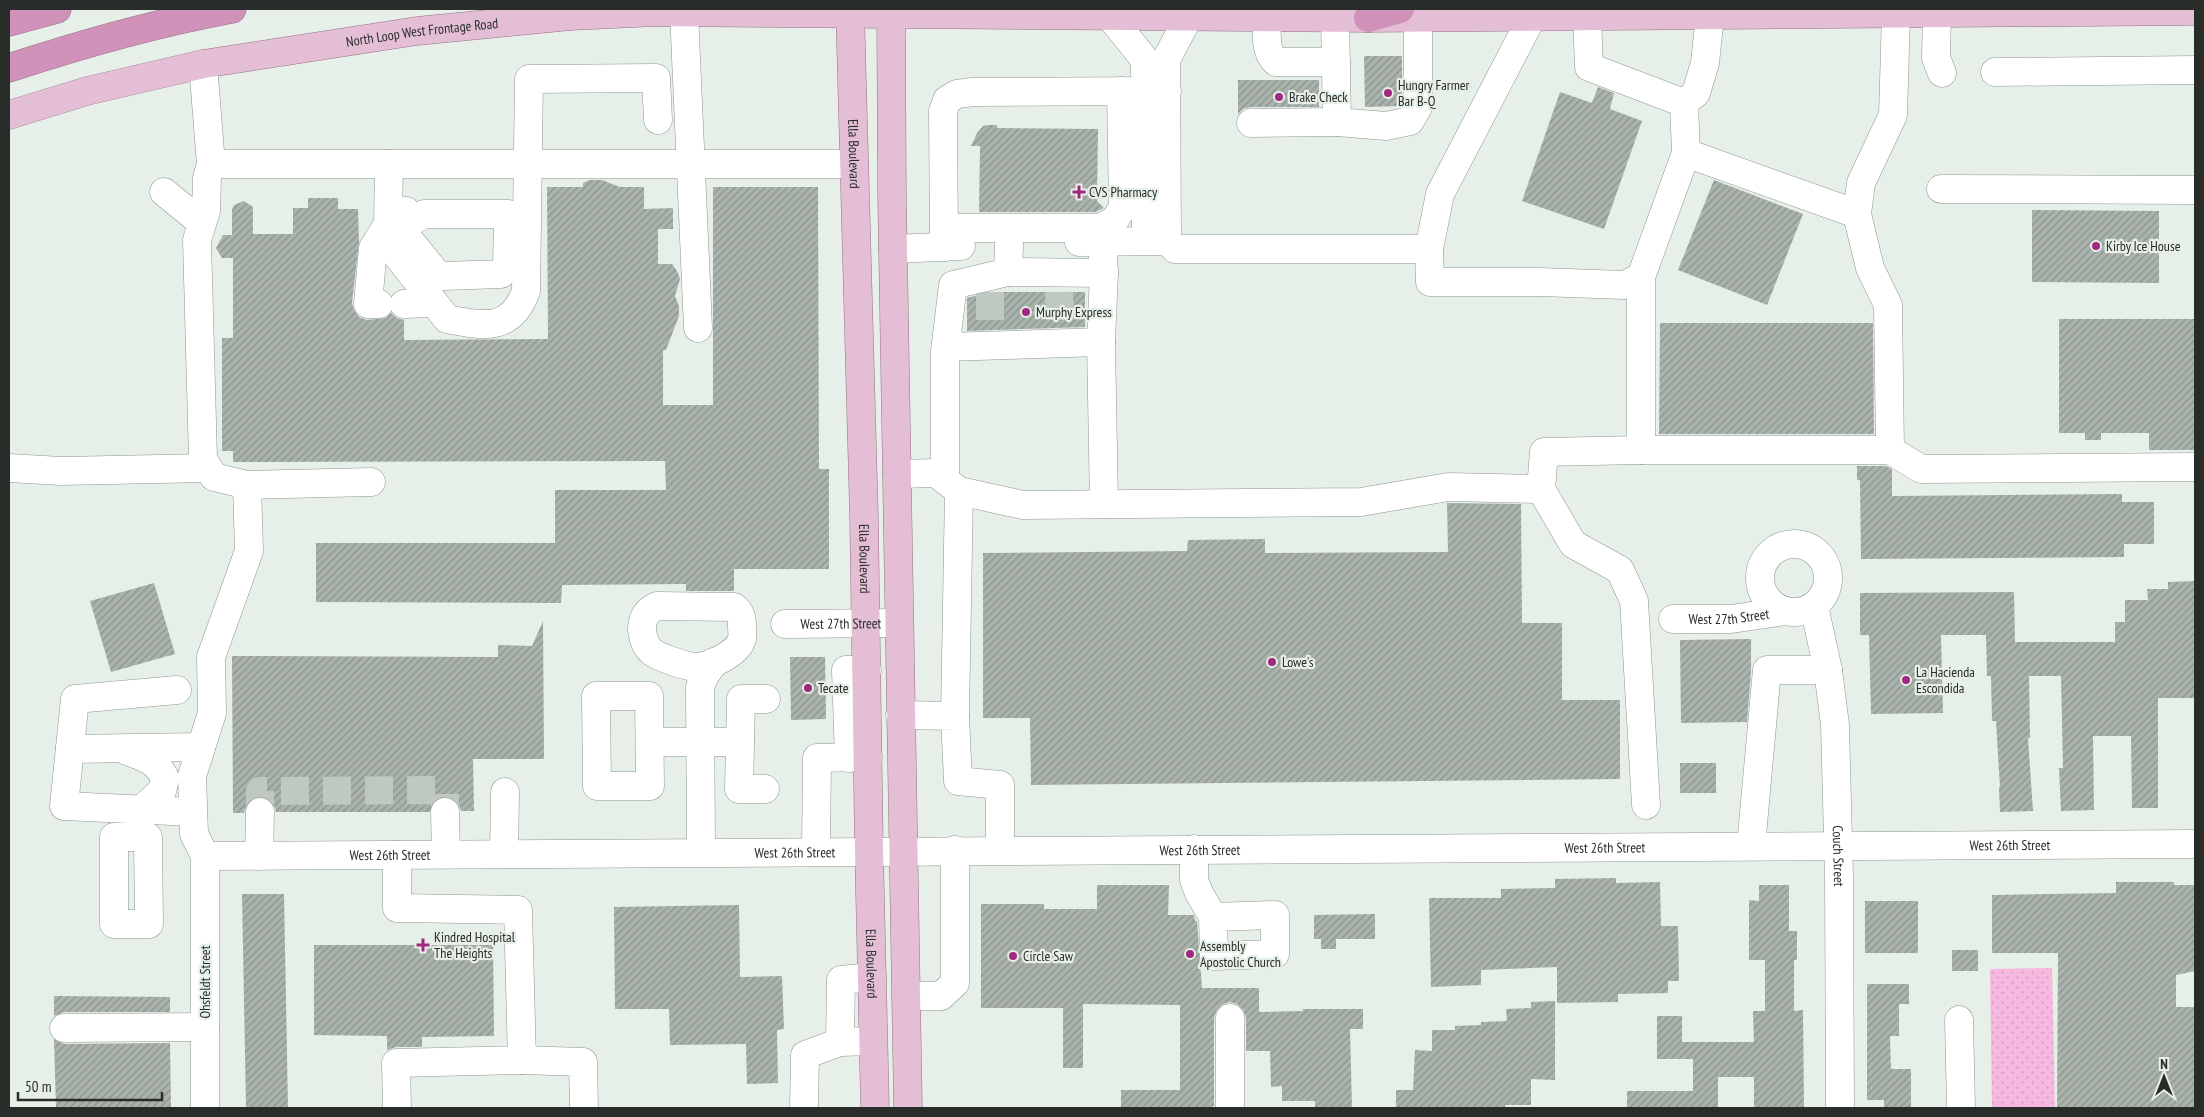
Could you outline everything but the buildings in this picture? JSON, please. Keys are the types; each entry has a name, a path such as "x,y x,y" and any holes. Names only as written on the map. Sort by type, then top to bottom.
{"highway":[{"path":"9,22 57,9"},
{"path":"9,68 83,44 192,16 232,9"},
{"path":"1368,18 1409,13"}],"main road":[{"name":"North Loop West Frontage Road","path":"9,115 87,91 204,64 418,30 570,16 732,10 971,11 1109,15 1368,18"},
{"name":"Ella Boulevard","path":"850,11 866,624 866,670 857,717 858,758 869,851 875,1108"},
{"path":"891,11 896,474 908,1108"},
{"path":"1409,13 1586,16 2195,11"}],"street":[{"path":"684,12 698,328"},
{"path":"1251,123 1337,122 1386,126 1410,121 1418,107 1409,13"},
{"path":"1936,13 1936,58 1942,72"},
{"path":"1890,450 1888,305 1870,268 1857,214 1861,183 1893,116 1896,14"},
{"path":"1109,15 1145,60 1144,91 1157,240"},
{"path":"1684,103 1696,93 1703,71 1710,15"},
{"path":"893,249 944,237 1100,228 1115,220 1123,207 1144,91 1166,60 1189,16"},
{"path":"1267,16 1268,47 1270,56 1276,62 1336,62"},
{"path":"1532,16 1440,194 1429,249 1430,282 1539,282 1625,286 1642,277"},
{"path":"1586,16 1589,67 1684,103"},
{"path":"1335,18 1337,122"},
{"path":"204,64 211,164 206,178 206,211 197,240 203,459 214,477 246,485 371,482"},
{"path":"1995,72 2195,70"},
{"path":"397,224 437,274 444,276 501,274 507,264 508,214 518,164 529,79 656,78 658,120"},
{"path":"944,237 944,111 947,100 957,94 973,92 1144,91"},
{"path":"1642,450 1642,277 1686,153 1684,103"},
{"path":"1686,153 1857,214"},
{"path":"211,164 389,170 518,164 854,164"},
{"path":"389,170 397,224 396,254 447,319 468,323 501,323 521,305 526,290 518,164"},
{"path":"1941,189 2195,190"},
{"path":"164,192 202,223"},
{"path":"434,303 368,304 372,248 397,224 424,214 508,214"},
{"path":"944,237 1009,245 1157,240 1175,249 1429,249"},
{"path":"1103,242 1104,273 1101,342 1104,504"},
{"path":"996,280 1009,245"},
{"path":"1000,850 1000,785 958,781 955,716 952,485 946,347 953,285 996,280 1059,282 1104,273"},
{"path":"946,347 990,338 1060,337 1101,342"},
{"path":"1646,805 1634,600 1620,570 1574,544 1541,489 1544,452 1890,450 1921,469 2195,467"},
{"path":"9,468 61,471 208,468"},
{"path":"896,474 936,473 952,485 1023,505 1361,502 1448,487 1541,489"},
{"path":"205,856 194,834 192,776 212,713 211,656 249,550 246,485"},
{"path":"1798,544 1812,549 1822,558 1828,572 1828,585 1823,596 1814,606 1800,611 1786,611 1773,604 1764,593 1760,579 1762,565 1771,553 1784,546 1798,544"},
{"path":"657,606 734,607 739,611 742,618 742,638 740,644 724,657 714,662 697,668 688,667 652,652 645,644 642,630 643,618 649,610 657,606"},
{"name":"Couch Street","path":"1814,606 1828,670 1836,725 1840,1108"},
{"name":"West 27th Street","path":"1673,619 1731,619 1786,611"},
{"name":"West 27th Street","path":"785,624 899,623"},
{"path":"675,661 684,686 692,742 693,852"},
{"path":"692,742 700,687 714,662"},
{"path":"1751,846 1767,670 1828,670"},
{"path":"177,690 75,699 64,806 193,812"},
{"path":"765,789 739,789 740,698 766,699"},
{"path":"900,715 955,716"},
{"path":"650,742 740,742"},
{"path":"70,748 201,747"},
{"path":"118,748 147,758 159,766 165,778 162,792 134,809"},
{"path":"816,851 817,758 858,758"},
{"path":"504,854 505,792"},
{"path":"130,837 134,809"},
{"path":"259,856 260,812"},
{"path":"445,812 446,854"},
{"name":"West 26th Street","path":"205,856 2195,844"},
{"path":"1194,849 1194,880 1199,893 1213,916"},
{"path":"906,996 941,996 955,983 955,850"},
{"path":"397,855 397,908 518,910 522,1060"},
{"name":"Ohsfeldt Street","path":"205,856 205,1108"},
{"path":"840,1042 841,980 872,977"},
{"path":"1230,1018 1230,1108"},
{"path":"1959,1020 1961,1108"},
{"path":"64,1028 205,1027"},
{"path":"804,1108 805,1055 840,1042 874,1041"},
{"path":"397,1108 396,1063 522,1060 583,1062 584,1108"}],"shaded area":[{"path":"2052,968 2055,1108 1992,1108 1990,969"}],"tunnel":[{"path":"990,292 990,331"},
{"path":"1059,292 1060,331"},
{"path":"260,812 260,791 445,790 445,812"}],"place":[{"name":"Hungry Farmer Bar B-Q","path":"1388,93"},
{"name":"Brake Check","path":"1279,97"},
{"name":"CVS Pharmacy","path":"1079,192"},
{"name":"Kirby Ice House","path":"2096,246"},
{"name":"Murphy Express","path":"1026,312"},
{"name":"Lowe's","path":"1272,662"},
{"name":"La Hacienda Escondida","path":"1906,680"},
{"name":"Tecate","path":"808,688"},
{"name":"Kindred Hospital The Heights","path":"423,945"},
{"name":"Assembly Apostolic Church","path":"1190,954"},
{"name":"Circle Saw","path":"1013,956"}]}
